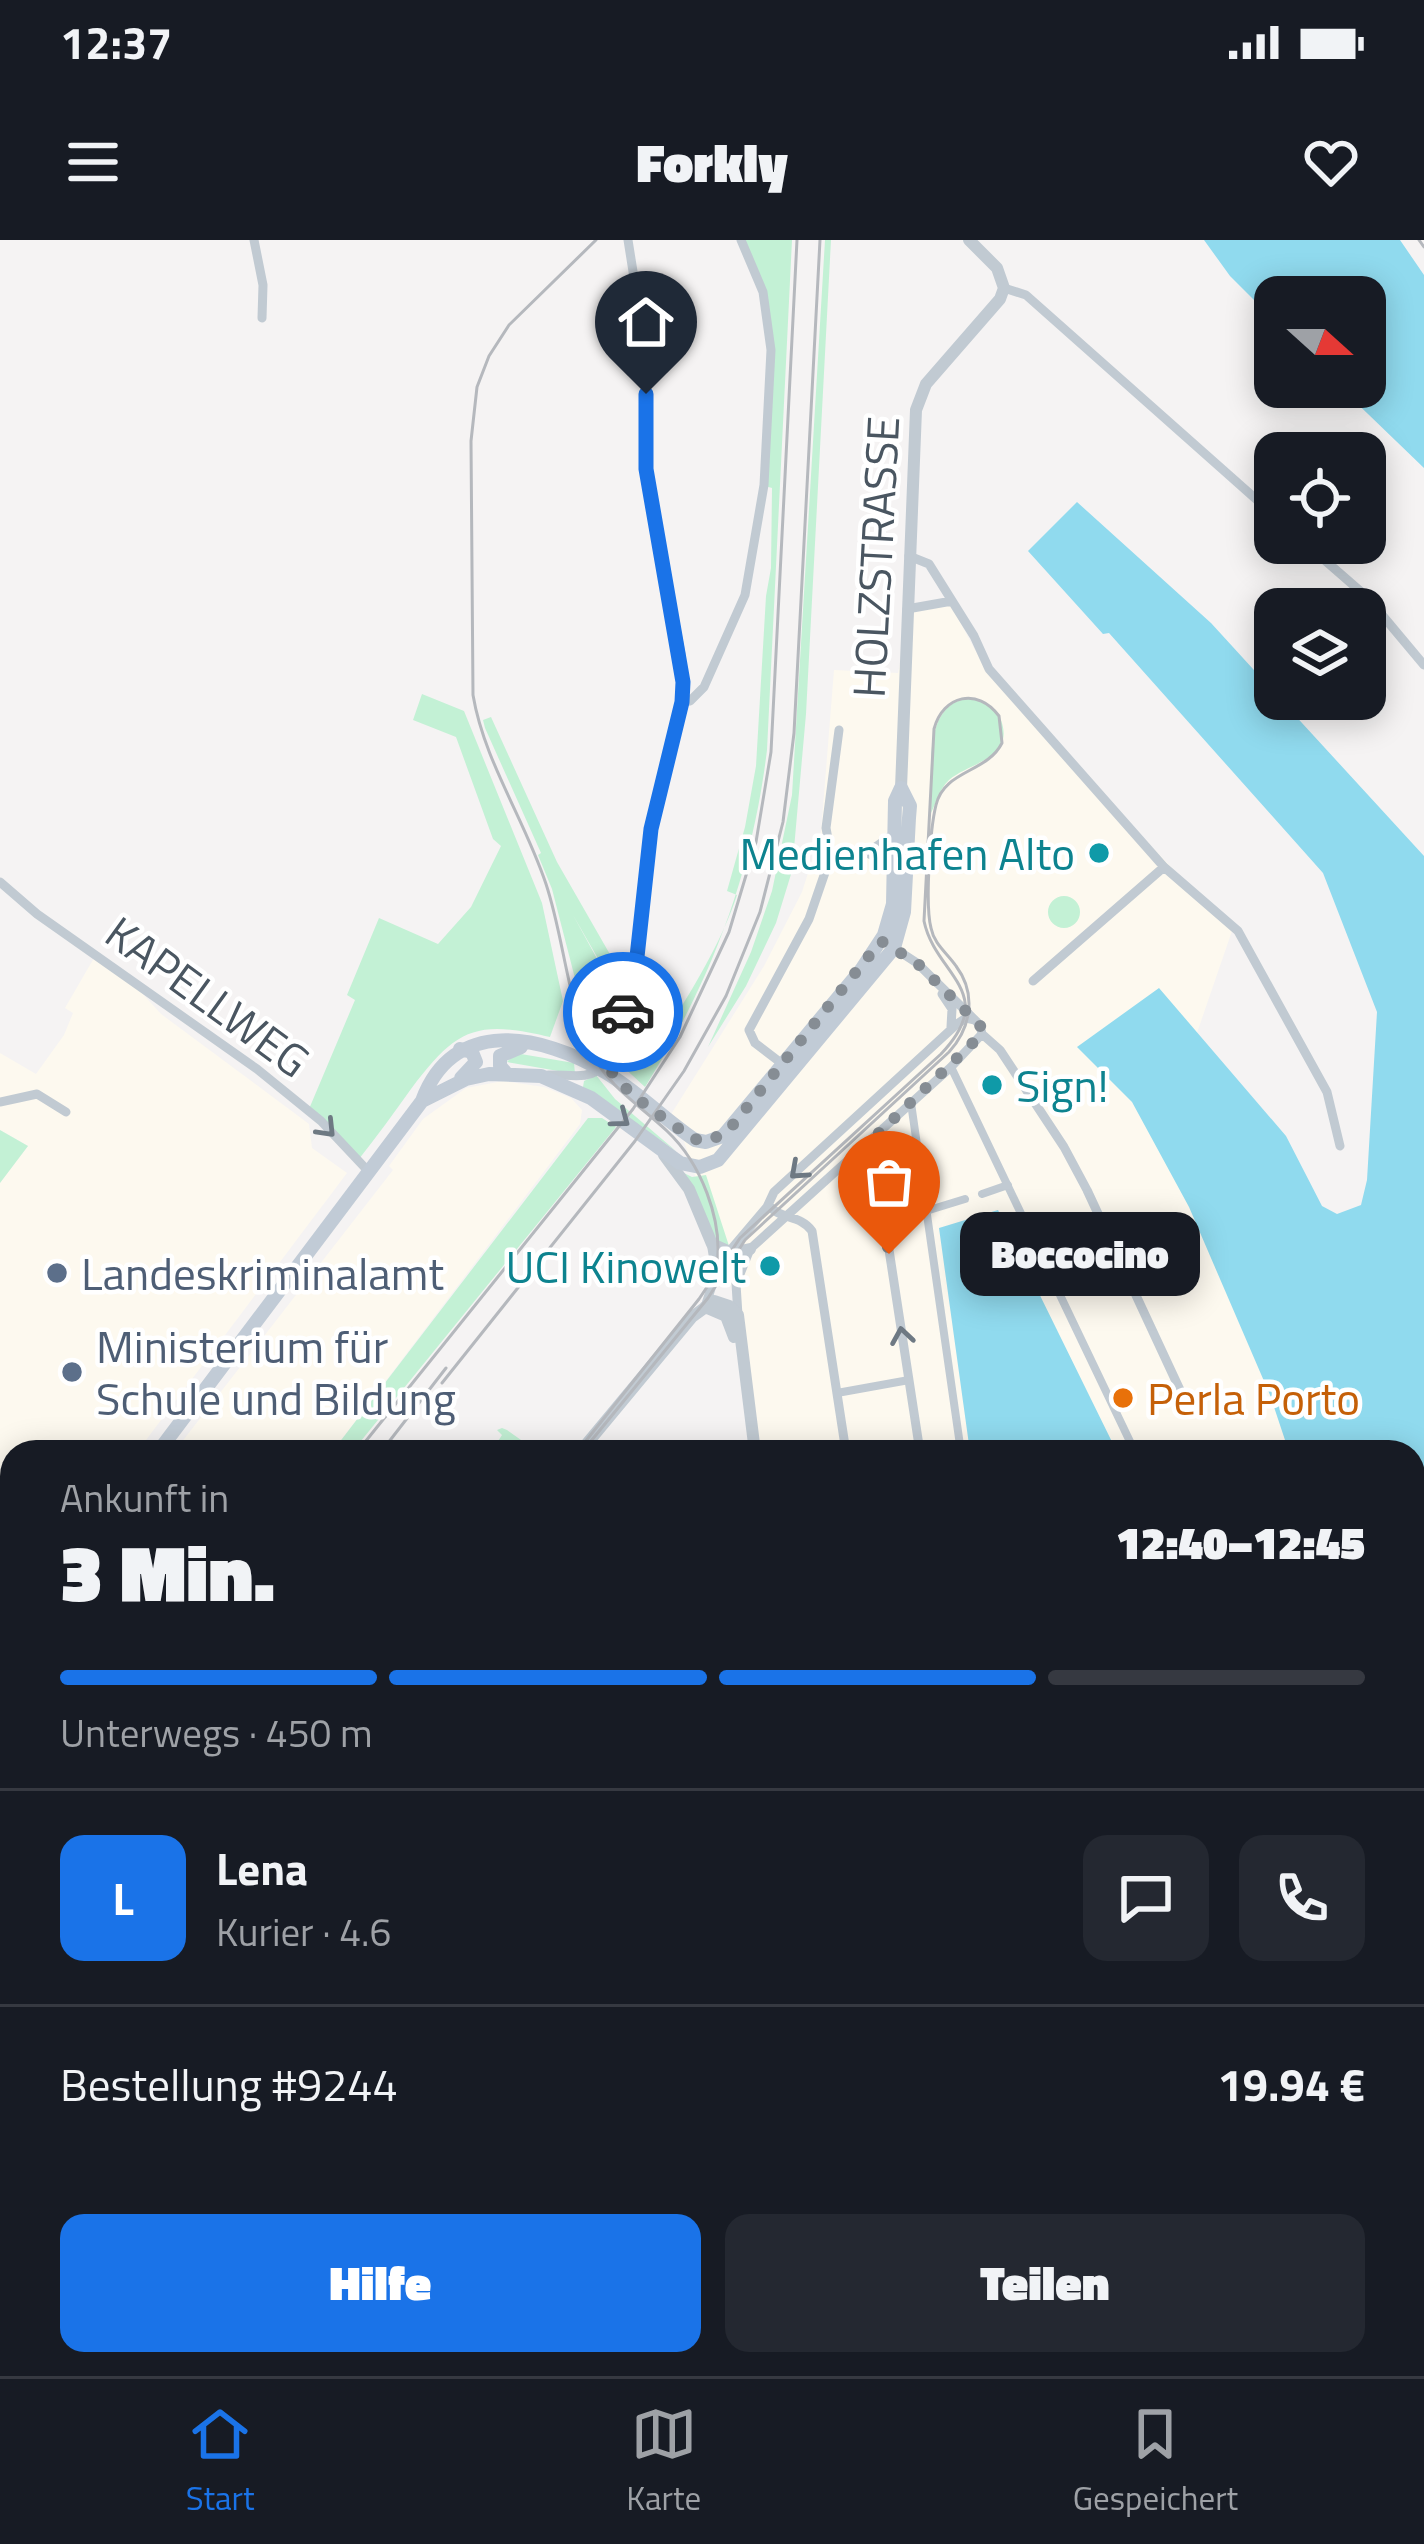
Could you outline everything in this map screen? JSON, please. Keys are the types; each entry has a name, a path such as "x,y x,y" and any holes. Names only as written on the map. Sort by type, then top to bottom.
{"main road":[{"name":"HOLZSTRASSE","path":"888,944 896,801 901,788"},
{"name":"HOLZSTRASSE","path":"661,1150 688,1166 718,1160 888,944 904,912 910,806 901,788"},
{"path":"169,1440 422,1101 428,1083 460,1049 484,1040 525,1044 578,1059 614,1078"},
{"path":"506,1073 500,1056 525,1044"},
{"path":"459,1083 476,1062 472,1052 460,1049"},
{"name":"HOLZSTRASSE","path":"614,1078 692,1138 706,1142 727,1132 788,1069"},
{"path":"422,1101 459,1083 506,1073 541,1076 591,1098 661,1150"}],"street":[{"path":"254,240 262,318"},
{"path":"541,1076 580,1078 598,1068 631,994 651,829 682,702 681,654 646,469 645,346 628,240"},
{"path":"682,702 690,701 704,687 745,595 764,484 771,350 763,292 741,240"},
{"path":"969,240 997,268 1004,288 1025,295 1254,497"},
{"name":"HOLZSTRASSE","path":"901,788 920,397 1004,288"},
{"path":"909,556 928,563 989,669 1164,867 1228,920 1245,942 1327,1092 1340,1146"},
{"path":"1328,564 1366,598 1424,665"},
{"path":"907,609 952,602"},
{"name":"HOLZSTRASSE","path":"788,1069 752,1039 750,1026 802,933 831,855 826,828 839,730"},
{"path":"867,854 894,834"},
{"path":"831,855 867,854 894,866"},
{"path":"1033,981 1164,867"},
{"name":"KAPELLWEG","path":"0,882 37,914 257,1069 321,1121 370,1172"},
{"path":"888,944 917,963 975,1020 1064,1147 1187,1405"},
{"path":"942,988 941,995 953,1014 946,1035"},
{"path":"728,1253 774,1192 946,1035 966,1018 975,1020"},
{"path":"753,1440 736,1284 750,1249 982,1034"},
{"path":"578,1059 608,1047"},
{"path":"608,1047 607,1064 614,1078"},
{"path":"950,1067 1129,1440"},
{"path":"0,1102 38,1094 66,1112"},
{"path":"911,1103 959,1440"},
{"path":"661,1150 694,1198 710,1242 716,1273 705,1307"},
{"path":"859,1152 878,1178 918,1440"},
{"path":"982,1193 1008,1185"},
{"path":"926,1211 965,1199"},
{"path":"769,1204 775,1212 804,1221 812,1231 844,1440"},
{"path":"1049,1256 1106,1228"},
{"path":"710,1242 728,1253 750,1249"},
{"path":"590,1440 692,1317 719,1302 738,1315"},
{"path":"705,1307 726,1316 739,1342"},
{"path":"837,1393 909,1380"}],"shaded area":[{"path":"948,600 988,674 1232,931 1188,1059 1307,1440 758,1440 739,1310 678,1123 670,1116 764,966 802,892 821,832 834,670 898,673 911,610"},
{"path":"94,958 309,1124 312,1148 347,1173 146,1440 0,1440 0,1183 28,1146 0,1130 0,1053 36,1074 64,1035 73,1013 65,1008"},
{"path":"503,1081 544,1087 571,1098 582,1110 580,1124 341,1440 183,1440 393,1170 389,1166 423,1119 466,1088"}],"green space":[{"path":"743,240 792,240 767,750 736,894 727,891 756,766 772,488 765,486 769,323"},
{"path":"825,240 831,240 806,714 792,871 776,923 746,986 708,1047 751,952 772,891 792,795"},
{"path":"422,694 464,711 542,903 563,1001 550,1037 503,1029 455,1041 427,1069 359,1159 309,1109 355,1000 347,995 379,918 438,944 471,907 501,846 493,839 456,737 413,720"},
{"path":"970,698 996,711 1004,733 1002,743 988,758 949,780 931,813 936,727 954,703"},
{"path":"491,717 557,862 623,977 616,990 573,915 617,995 596,1037 587,1025 541,853 485,728 483,720"},
{"path":"1064,896 1075,901 1080,912 1075,923 1064,928 1053,923 1048,912 1053,901"},
{"path":"725,925 690,1007 645,1087 619,1063 632,1024 648,1043 660,1040"},
{"path":"515,1053 574,1063 575,1074 507,1062"},
{"path":"596,1075 615,1099 676,1151 583,1087 584,1081"},
{"path":"588,1118 602,1118 616,1127 362,1440 341,1440"},
{"path":"0,1130 28,1146 0,1183"},
{"path":"684,1173 706,1175 729,1246 714,1240"},
{"path":"497,1430 507,1430 521,1440 499,1440 502,1435"}],"water":[{"path":"1204,240 1400,240 1424,275 1424,468 1362,408 1386,408 1386,276 1254,276 1254,300"},
{"path":"1077,502 1211,623 1254,670 1254,720 1299,720 1424,856 1424,1440 1285,1440 1189,1207 1132,1102 1077,1047 1159,988 1286,1136 1322,1206 1337,1214 1361,1205 1367,1180 1377,1012 1323,873 1109,633 1103,634 1028,551"},
{"path":"998,1210 1111,1440 968,1440 939,1228"}],"tram line":[{"path":"596,240 509,325 477,387 471,441 473,695 495,767 546,884 577,1012 592,1053 616,1086 667,1131 690,1159 713,1211 717,1265"},
{"path":"587,1440 699,1299 740,1238 941,1054 958,1033 965,1015 964,999 924,921 934,729 953,702 981,701 999,716 1002,743 941,794 929,867 933,934 967,988 969,1010 962,1032 949,1052 745,1240 708,1298 592,1440"}],"railway":[{"path":"367,1440 633,1109 680,1037 729,932 756,842 771,752 797,240"},
{"path":"442,1383 635,1141 684,1071 726,996 760,912 783,822 794,733 820,240"},
{"path":"1419,240 1424,247"},
{"path":"390,1440 446,1368"}],"way so far":[{"path":"623,1012 609,1041 607,1064 614,1078 692,1138 706,1142 727,1132 881,941 917,963 980,1025 982,1034 859,1152 876,1172 889,1254"}],"place":[{"name":"Medienhafen Alto","path":"1099,853"},
{"name":"Sign!","path":"992,1085"},
{"name":"Boccocino","path":"889,1254"},
{"name":"UCI Kinowelt","path":"770,1266"},
{"name":"Landeskriminalamt","path":"57,1273"},
{"name":"Ministerium für Schule und Bildung","path":"72,1372"},
{"name":"Perla Porto","path":"1123,1398"}],"route":[{"path":"623,1012 635,975 651,829 683,682 674,608 646,469 646,394"}]}
